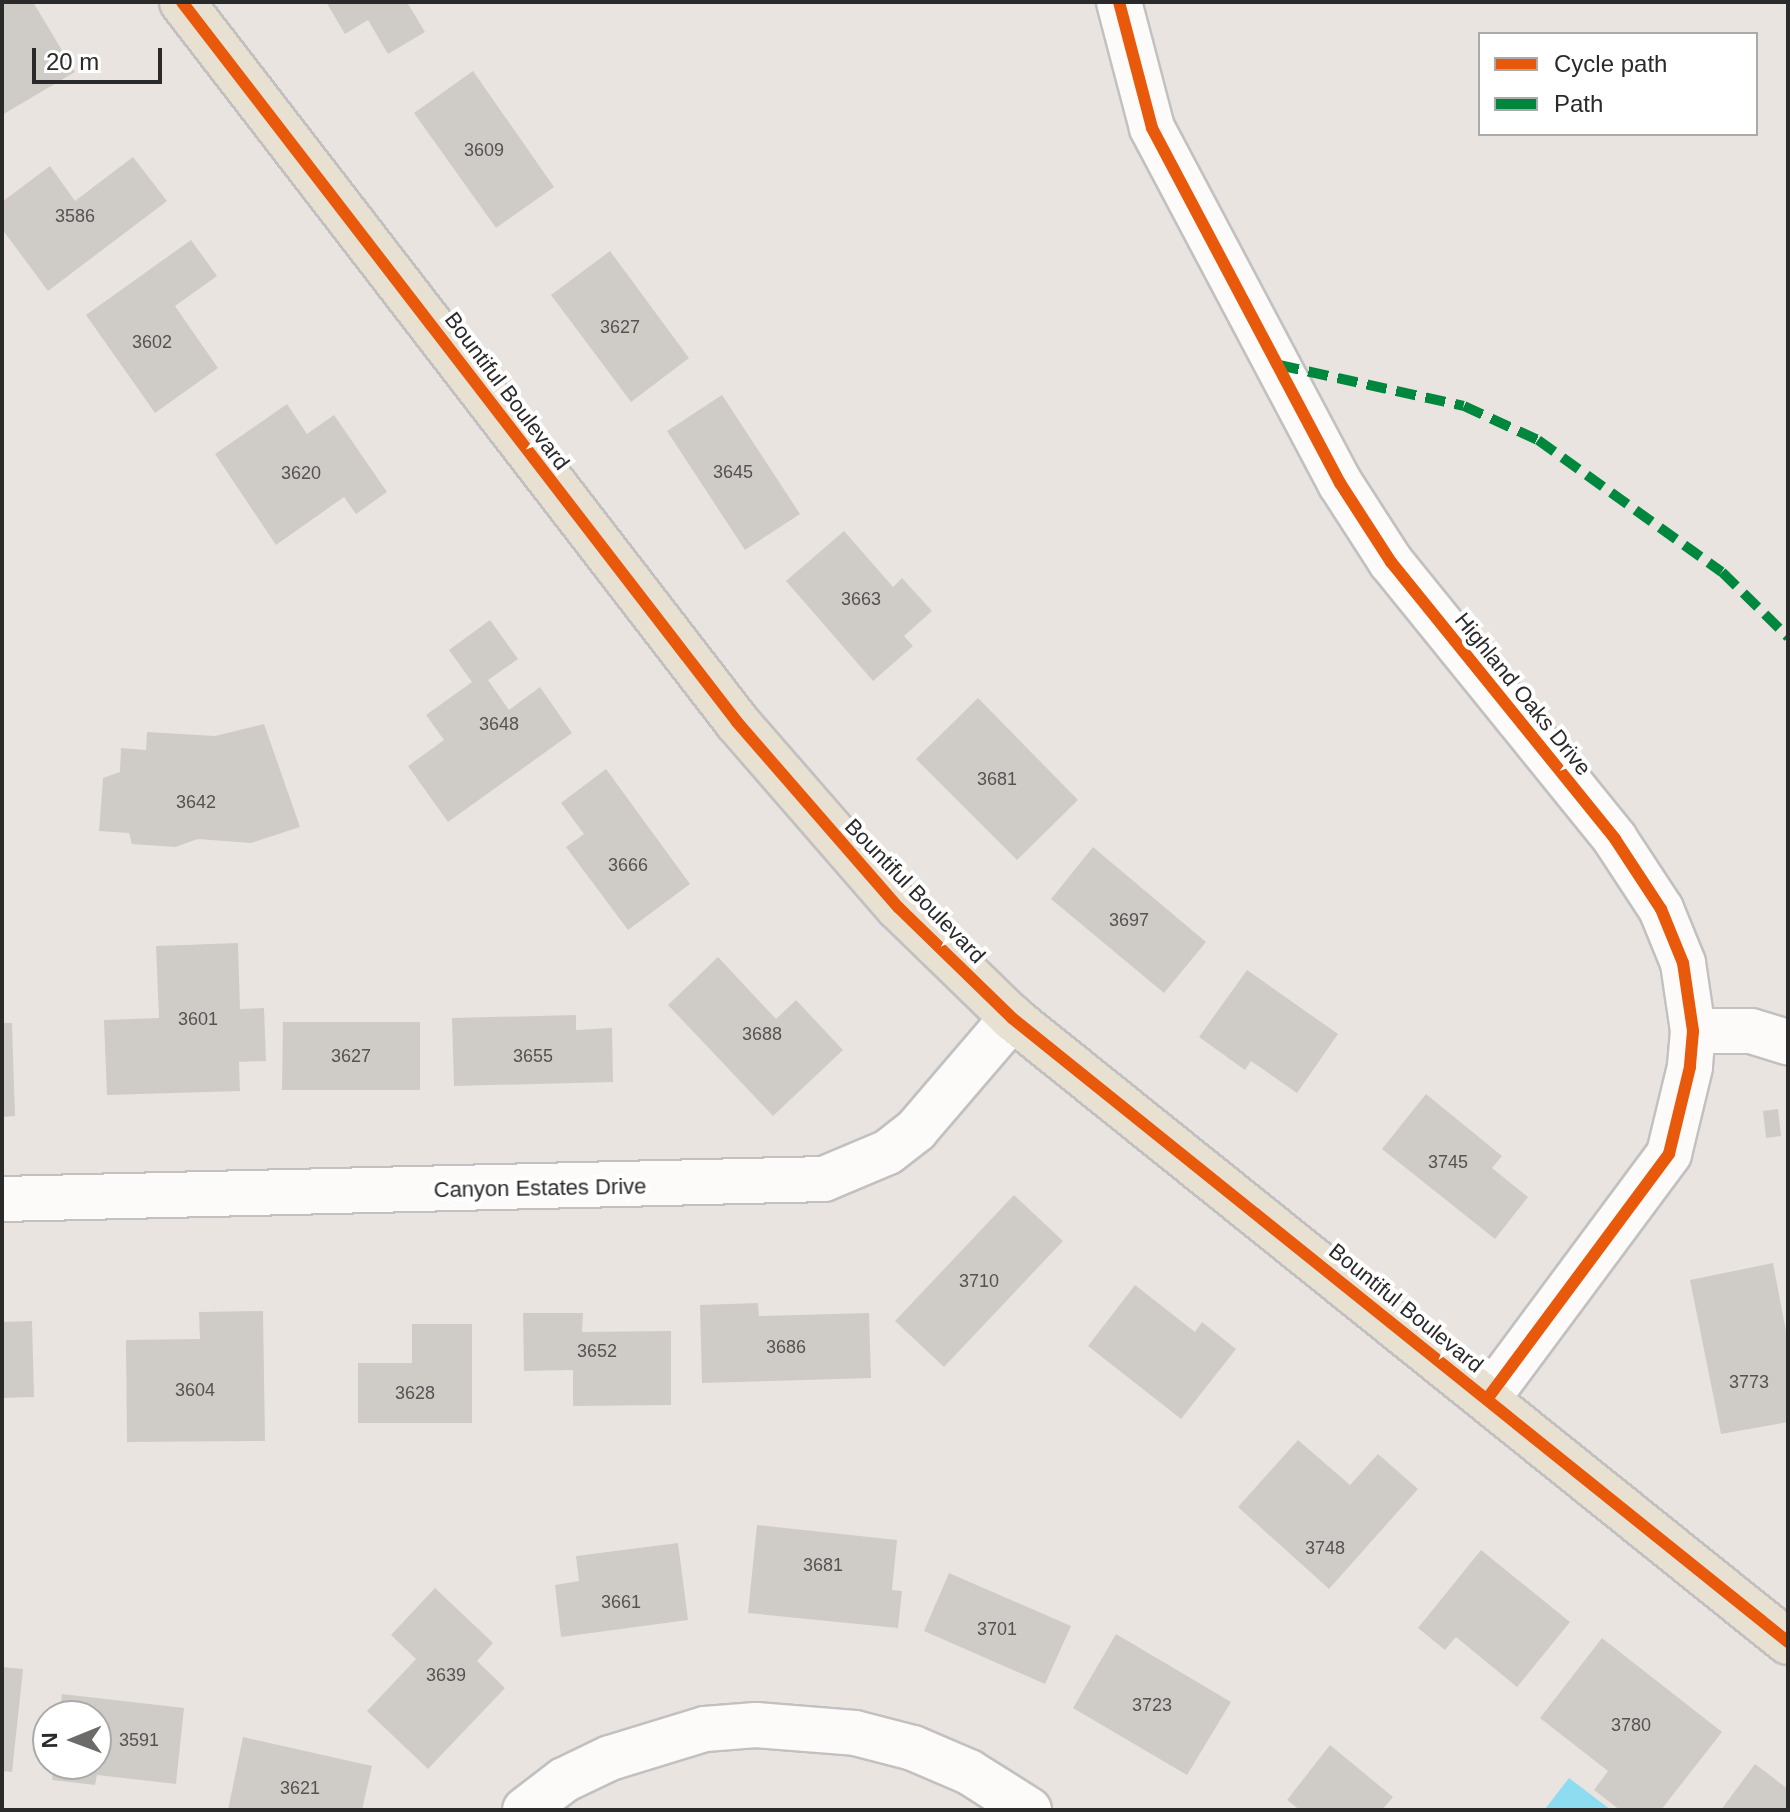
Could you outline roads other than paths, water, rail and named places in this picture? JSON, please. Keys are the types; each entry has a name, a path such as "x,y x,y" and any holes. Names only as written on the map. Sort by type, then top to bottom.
{"main road":[{"name":"Bountiful Boulevard","path":"182,2 789,786 898,907 1012,1018 1788,1642"}],"street":[{"name":"Highland Oaks Drive","path":"1119,2 1152,128 1340,483 1391,562 1615,839 1661,909 1683,963 1693,1031 1686,1099 1669,1154 1487,1399"},
{"name":"Canyon Estates Drive","path":"2,1199 824,1179 888,1152 916,1130 1012,1018"},
{"path":"1693,1031 1751,1031 1788,1042"},
{"path":"525,1810 564,1780 610,1758 705,1729 756,1725 855,1733 913,1748 969,1772 1029,1810"}],"water":[{"path":"1569,1778 1611,1810 1545,1809"}]}
